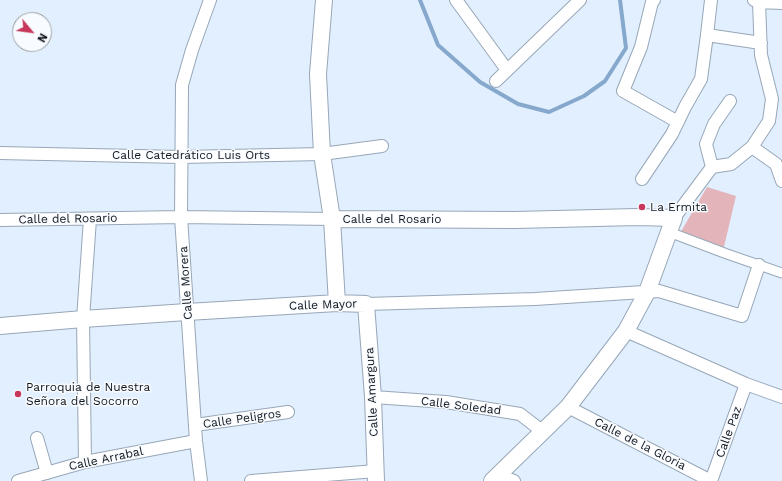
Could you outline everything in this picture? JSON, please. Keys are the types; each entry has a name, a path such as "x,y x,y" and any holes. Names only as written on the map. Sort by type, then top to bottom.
{"street":[{"name":"Calle Morera","path":"201,481 196,441 181,217 182,85 192,50 210,0"},
{"path":"324,0 318,74 322,154 332,219 338,304"},
{"path":"456,0 507,70"},
{"path":"496,81 580,0"},
{"path":"654,0 652,2 641,47 623,92 678,122"},
{"path":"642,179 672,134 701,79 711,0"},
{"path":"712,166 731,164 752,147 769,121 772,99 761,56 756,1 782,3"},
{"path":"707,36 761,43"},
{"path":"496,478 568,406 626,331 647,292 672,225 712,166 706,144 714,124 730,101"},
{"name":"Calle Catedrático Luis Orts","path":"0,153 181,157 322,154 382,146"},
{"path":"752,147 776,164 782,181"},
{"name":"Calle del Rosario","path":"0,220 181,217 515,220 637,217 672,225"},
{"path":"85,462 83,319 90,218"},
{"path":"672,225 727,254 782,273"},
{"name":"Calle Mayor","path":"0,326 187,312 338,304 535,298 659,291 742,316 759,265"},
{"name":"Calle Amargura","path":"366,304 373,397 376,476"},
{"path":"626,331 746,384 782,397"},
{"name":"Calle Paz","path":"711,481 746,384"},
{"name":"Calle Soledad","path":"373,397 446,402 520,414 542,431"},
{"name":"Calle de la Gloria","path":"568,406 711,481"},
{"name":"Calle Peligros","path":"195,425 288,412"},
{"path":"37,438 47,473"},
{"name":"Calle Arrabal","path":"18,481 85,462 196,441"},
{"path":"251,481 376,476"},
{"path":"496,478 514,481"}],"shaded area":[{"path":"707,187 736,196 723,251 679,235"}],"waterway":[{"path":"420,0 438,45 480,82 518,104 549,112 584,96 605,81 626,48 620,0"}],"place":[{"name":"La Ermita","path":"642,207"},
{"name":"Parroquia de Nuestra Señora del Socorro","path":"18,394"}]}
